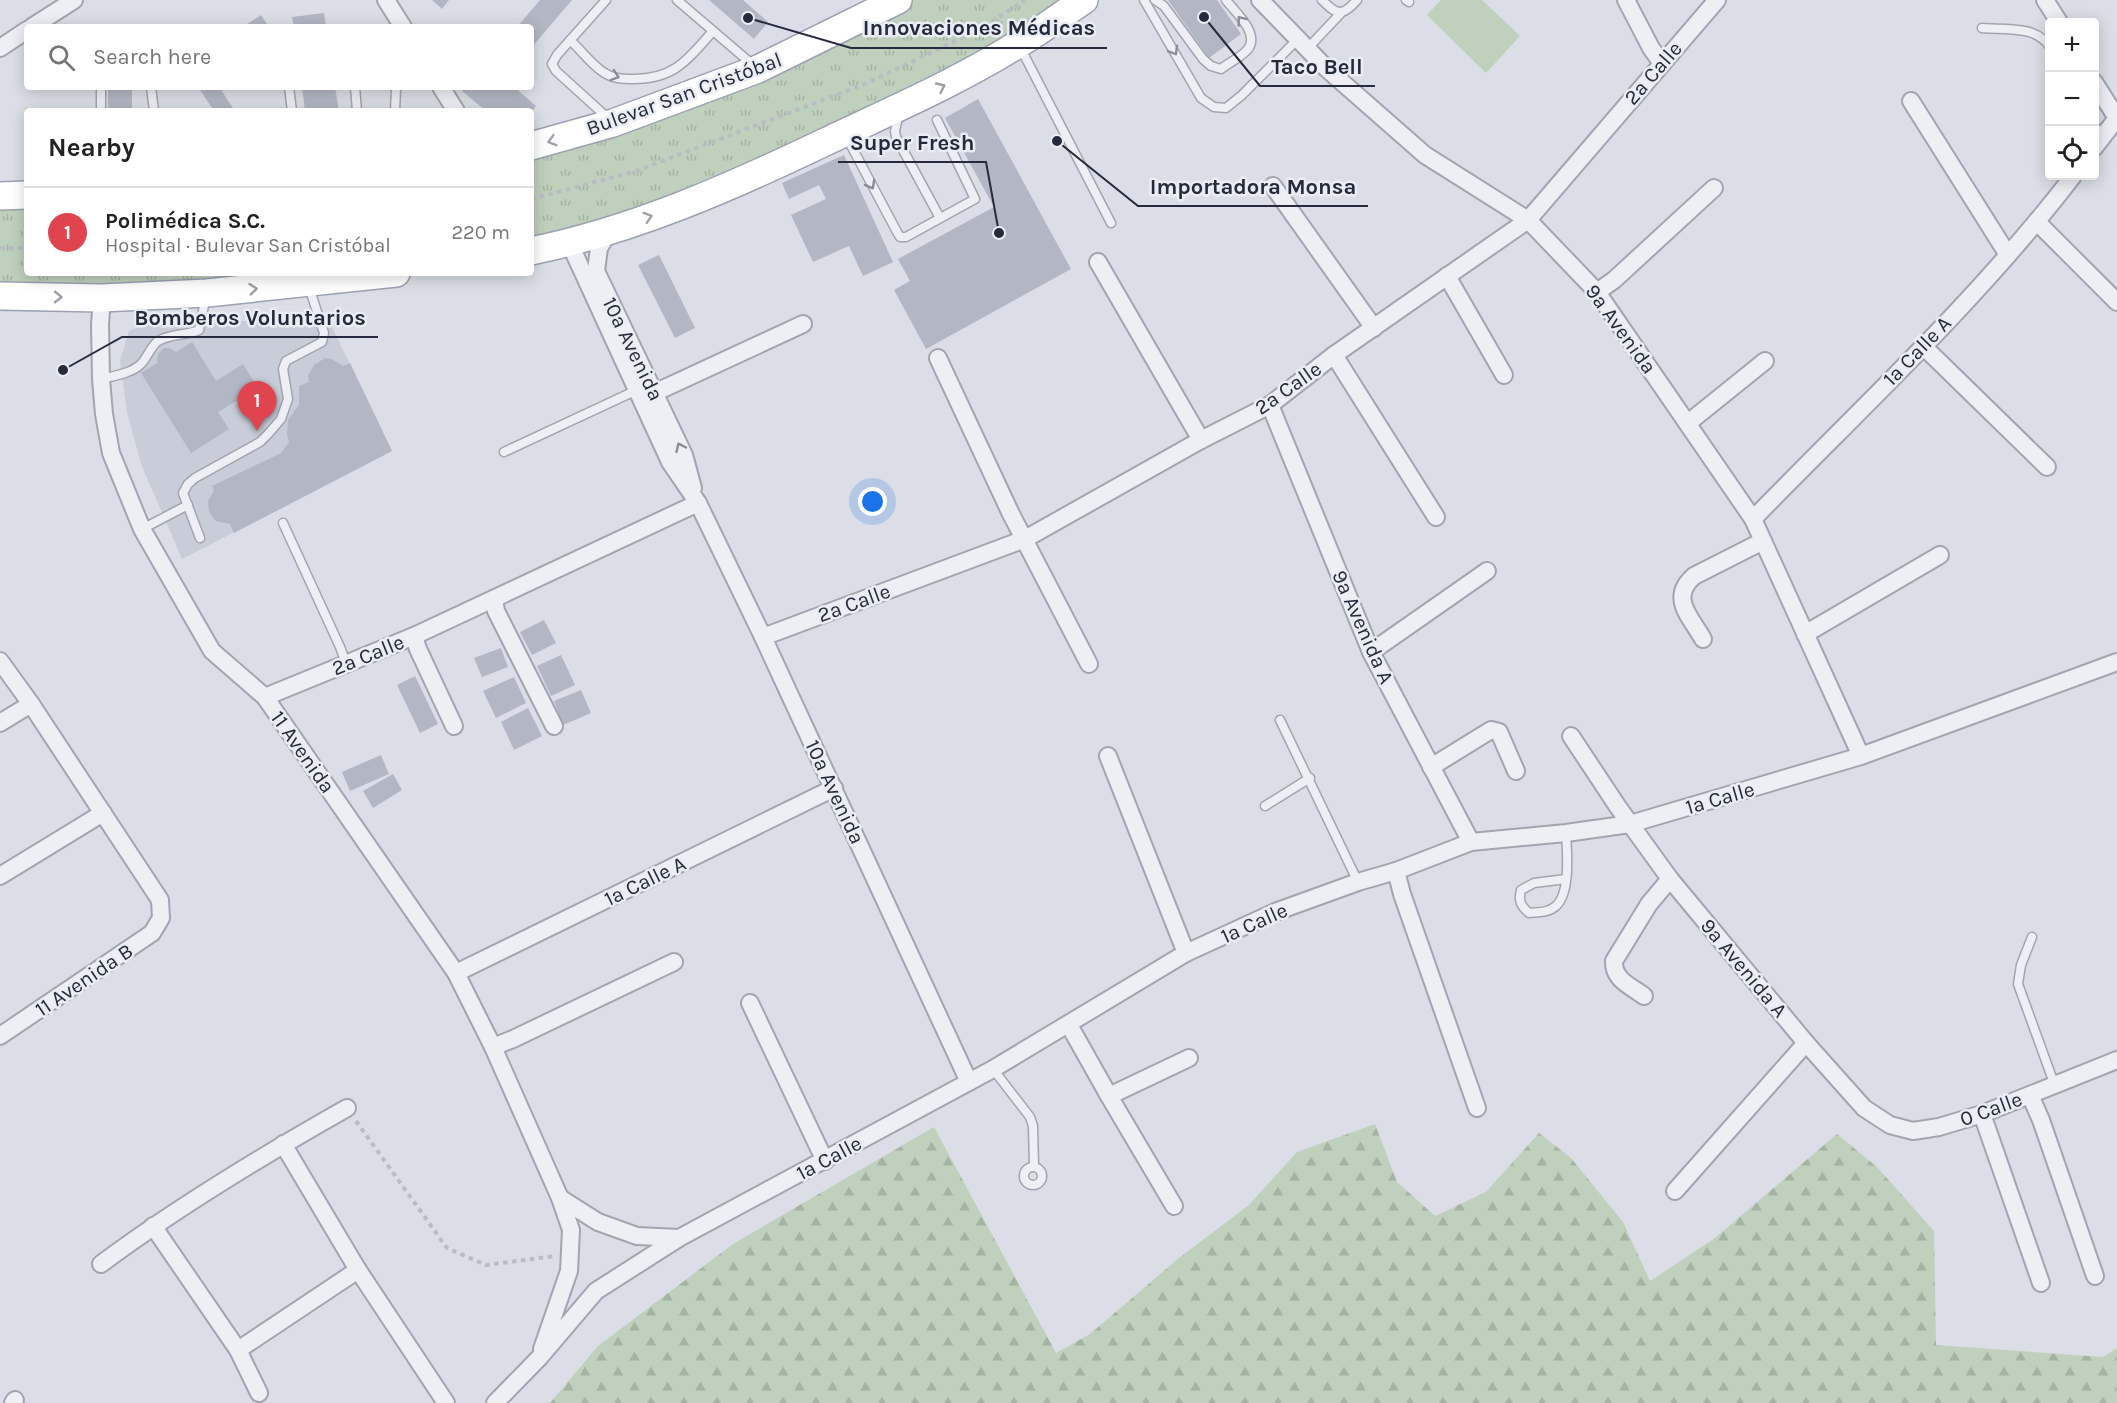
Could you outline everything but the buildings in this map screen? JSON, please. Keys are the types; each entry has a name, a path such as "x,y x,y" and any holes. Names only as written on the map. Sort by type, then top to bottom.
{"main road":[{"path":"534,250 662,213 715,192 951,82 1019,44 1084,0"},
{"name":"Bulevar San Cristóbal","path":"534,145 613,123 758,69 886,3"},
{"path":"0,296 102,298 207,293 308,283 336,276"}],"street":[{"path":"37,24 74,0"},
{"path":"386,0 401,24"},
{"path":"1626,0 1651,48 1662,63"},
{"name":"2a Calle","path":"763,637 1025,539 1201,440 1270,405 1334,354 1528,220 1717,0"},
{"path":"2045,0 2056,18"},
{"name":"9a Avenida","path":"1267,3 1302,44 1425,155 1528,220 1597,292 1753,519 1861,756"},
{"path":"0,48 24,32"},
{"path":"443,90 454,108"},
{"path":"2099,90 2117,118 2099,135"},
{"path":"1911,101 2007,255"},
{"name":"1a Calle A","path":"1753,519 1924,347 2037,222 2070,180"},
{"path":"1273,186 1374,328"},
{"path":"1597,292 1614,280 1714,189"},
{"path":"2037,222 2117,302"},
{"name":"10a Avenida","path":"611,229 599,248 596,271 684,455 698,503"},
{"name":"10a Avenida","path":"568,242 670,462 698,503 763,637 969,1082"},
{"path":"1098,262 1201,440"},
{"path":"1447,276 1504,375"},
{"name":"11 Avenida","path":"102,298 100,324 102,398 111,453 142,529 212,651 265,697 456,973 493,1047 560,1198 572,1230 569,1271 539,1358"},
{"path":"654,393 803,324"},
{"path":"1924,347 2047,467"},
{"path":"1334,354 1436,518"},
{"path":"938,358 1011,514 1089,664"},
{"path":"1688,423 1765,361"},
{"name":"9a Avenida A","path":"1270,405 1371,652 1471,842"},
{"name":"2a Calle","path":"265,697 414,636 698,503"},
{"path":"1703,639 1681,601 1681,593 1685,584 1694,576 1763,541"},
{"path":"1805,634 1940,555"},
{"path":"1371,652 1487,572"},
{"path":"494,599 496,611 554,726"},
{"path":"414,636 454,726"},
{"path":"0,661 103,813 0,876"},
{"name":"1a Calle","path":"495,1403 539,1358 596,1291 679,1238 993,1069 1186,953 1275,912 1396,871 1471,842 1630,824 1861,756 2117,662"},
{"path":"0,723 31,704"},
{"path":"1431,766 1491,730 1496,730 1499,732 1516,771"},
{"name":"9a Avenida A","path":"1571,736 1670,879 1806,1043 1864,1108"},
{"path":"1108,756 1186,953"},
{"name":"1a Calle A","path":"456,973 834,788"},
{"name":"11 Avenida B","path":"0,1036 152,933 161,918 160,900 103,813"},
{"path":"1396,871 1477,1108"},
{"path":"1644,996 1616,975 1614,961 1649,904 1670,879"},
{"path":"493,1047 674,962"},
{"path":"750,1003 825,1161"},
{"path":"1069,1025 1174,1206"},
{"path":"1675,1191 1806,1043"},
{"path":"1109,1096 1189,1058"},
{"name":"0 Calle","path":"1864,1108 1890,1125 1913,1131 1939,1127 1982,1114 2117,1060"},
{"path":"2030,1095 2041,1120 2095,1276"},
{"path":"101,1264 153,1226 283,1144 346,1108"},
{"path":"1982,1114 2041,1283"},
{"path":"283,1144 358,1270 446,1403"},
{"path":"560,1198 598,1222 637,1236 679,1238"},
{"path":"153,1226 238,1350 259,1393"},
{"path":"238,1350 358,1270"}],"lane":[{"path":"606,0 557,55 552,64 556,71 613,123"},
{"path":"677,0 758,69"},
{"path":"1144,0 1201,98 1214,107 1226,108 1302,44 1348,10 1357,0"},
{"path":"1155,0 1164,6 1203,59 1211,66 1221,69 1248,49 1251,40 1250,30 1226,0"},
{"path":"1322,0 1333,11 1341,13"},
{"path":"1982,28 2033,32 2042,36 2045,41"},
{"path":"570,40 603,72 618,79 651,79 673,72 687,61 713,31"},
{"path":"1019,44 1111,223"},
{"path":"101,90 101,108"},
{"path":"151,90 154,108"},
{"path":"289,90 292,108"},
{"path":"356,90 357,108"},
{"path":"395,108 396,90"},
{"path":"901,106 895,131 896,137 940,218"},
{"path":"844,133 852,152 900,237 906,237 973,202 975,196 937,120"},
{"path":"200,538 183,493 188,484 260,442 281,419 288,399 283,369 286,361 322,342 324,333 308,283"},
{"path":"101,379 140,365 157,342 200,330 207,293"},
{"path":"504,452 637,390"},
{"path":"142,529 188,505"},
{"path":"282,523 346,663"},
{"path":"1280,720 1310,778 1358,882"},
{"path":"1264,806 1310,778"},
{"path":"1566,833 1566,879 1563,896 1556,906 1545,912 1529,913 1521,906 1519,898 1521,890 1534,883 1566,879"},
{"path":"2032,937 2021,965 2018,984 2055,1086"},
{"path":"993,1069 1030,1117 1033,1126 1034,1166"}],"path":[{"path":"534,198 636,171 865,84 982,28 1025,0"},
{"path":"0,248 24,248"},
{"path":"346,1108 447,1248 486,1265 570,1254"}],"shaded area":[{"path":"328,319 392,451 182,559 141,464 127,412 120,361 129,331 152,322"}],"green space":[{"path":"912,0 1074,0 966,66 738,173 534,243 534,152 888,15"},
{"path":"1441,0 1482,0 1520,36 1486,73 1427,15"},
{"path":"0,204 24,204 24,276 301,276 231,284 0,287"},
{"path":"1375,1124 1397,1182 1435,1216 1486,1192 1539,1133 1571,1158 1623,1222 1650,1281 1715,1238 1837,1134 1877,1167 1934,1231 1936,1345 2103,1357 2117,1348 2117,1403 550,1403 598,1346 733,1244 934,1127 1056,1353 1090,1334 1179,1258 1249,1205 1297,1152"}],"place":[{"name":"Taco Bell","path":"1204,17"},
{"name":"Innovaciones Médicas","path":"748,18"},
{"name":"Importadora Monsa","path":"1057,141"},
{"name":"Super Fresh","path":"999,233"},
{"name":"Bomberos Voluntarios","path":"63,370"},
{"name":"Polimédica S.C.","path":"257,431"}]}
